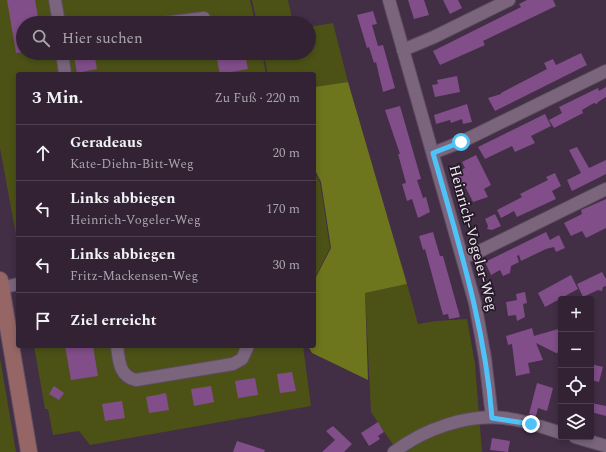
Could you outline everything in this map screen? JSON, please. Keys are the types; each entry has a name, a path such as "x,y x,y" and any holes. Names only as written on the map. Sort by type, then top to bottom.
{"main road":[{"path":"1,284 29,452"}],"street":[{"path":"55,0 58,16"},
{"name":"Heinrich-Vogeler-Weg","path":"389,0 463,257 481,331 492,418"},
{"path":"403,50 434,37 509,0"},
{"path":"63,60 65,72"},
{"path":"433,153 461,142 606,71"},
{"path":"463,257 476,253 606,189"},
{"path":"1,284 16,284"},
{"path":"117,348 123,374 128,378 136,380 233,364 242,359 247,348"},
{"path":"394,452 402,446 433,430 468,420 492,418 514,420 558,432"},
{"path":"585,440 606,446"}],"green space":[{"path":"0,0 250,0 253,16 16,16 16,60 263,60 266,72 16,72 16,235 0,148"},
{"path":"252,0 288,0 291,16 255,16"},
{"path":"333,23 348,82 316,87 316,72 268,72 265,60 316,60 316,26"},
{"path":"348,82 407,284 365,293 368,380 312,353 309,348 316,348 316,277 331,248 321,182 316,172 316,87"},
{"path":"316,175 320,182 330,248 316,276"},
{"path":"407,284 418,324 467,319 475,364 482,452 398,452 371,412 365,293"},
{"path":"34,348 303,348 311,406 90,445 79,431 53,435 48,409 45,409"},
{"path":"0,358 16,452 0,452"}],"building":[{"path":"7,0 35,0 38,16 16,16 16,53"},
{"path":"408,0 424,0 429,15 414,19"},
{"path":"443,0 458,0 462,8 450,14"},
{"path":"527,0 553,0 556,6 483,41 485,45 440,65 433,51 521,7 519,4"},
{"path":"373,11 377,24 372,25 378,46 383,45 395,88 383,92 376,62 374,63 369,47 367,48 357,15"},
{"path":"581,53 587,65 495,111 488,98 501,94 547,69 544,63 553,59 556,65"},
{"path":"75,60 95,60 97,69 77,72"},
{"path":"217,60 246,60 248,69 231,72 220,72"},
{"path":"457,76 460,92 435,97 432,85 438,84 437,80"},
{"path":"606,87 606,97 597,104 594,103 582,110 583,113 554,128 549,120 562,113 559,107 598,88 599,91"},
{"path":"467,104 472,122 463,124 462,119 451,123 450,120 436,124 434,115"},
{"path":"400,106 421,179 417,180 423,198 426,197 430,212 418,218 412,199 407,201 402,184 406,183 398,154 400,154 385,110"},
{"path":"545,114 551,126 531,136 535,143 515,152 512,146 485,159 478,147"},
{"path":"577,147 589,168 606,160 606,174 572,191 567,180 581,173 569,150"},
{"path":"476,155 491,185 484,189 488,197 473,202 463,182 460,184 454,174 465,168 462,162"},
{"path":"555,173 561,186 552,191 556,199 517,217 514,211 501,218 497,210 522,197 520,194 548,180 546,177"},
{"path":"606,199 606,228 586,238 582,231 571,236 564,223 582,214 581,210"},
{"path":"495,214 501,226 492,230 487,229 488,226 485,219"},
{"path":"433,232 440,256 443,256 460,317 449,319 448,314 443,315 425,249 423,250 419,236"},
{"path":"546,232 550,240 559,235 565,248 556,252 554,247 546,249 521,261 519,255 517,256 519,262 511,266 510,273 503,276 500,270 491,275 485,262"},
{"path":"602,272 606,279 606,286 603,287 602,291 598,290 585,296 583,296 577,284"},
{"path":"571,275 578,289 565,296 558,296 558,300 545,307 538,293"},
{"path":"525,292 527,303 523,304 525,317 517,321 516,315 508,316 506,302 517,300 516,294"},
{"path":"532,328 534,336 558,329 558,353 536,343 543,360 528,363 530,373 516,376 512,344 508,345 506,336"},
{"path":"65,348 93,348 98,376 71,380"},
{"path":"594,365 603,367 599,382 594,381"},
{"path":"292,372 296,391 280,393 277,374"},
{"path":"255,378 258,395 238,398 235,381"},
{"path":"537,383 553,388 547,411 538,408 536,416 529,414"},
{"path":"54,386 64,393 59,400 49,394"},
{"path":"211,386 214,402 194,406 191,389"},
{"path":"166,393 169,410 149,413 146,397"},
{"path":"122,401 125,418 105,421 102,404"},
{"path":"594,404 606,406 606,416 594,413"},
{"path":"378,422 384,432 378,436 380,439 369,446 361,433"},
{"path":"333,426 352,444 344,452 322,452 335,440 326,431"},
{"path":"492,438 510,441 508,452 490,450"},
{"path":"237,441 265,450 264,452 233,452"}],"route":[{"path":"461,142 433,153 475,303 486,358 492,418 504,418 531,424"}]}
